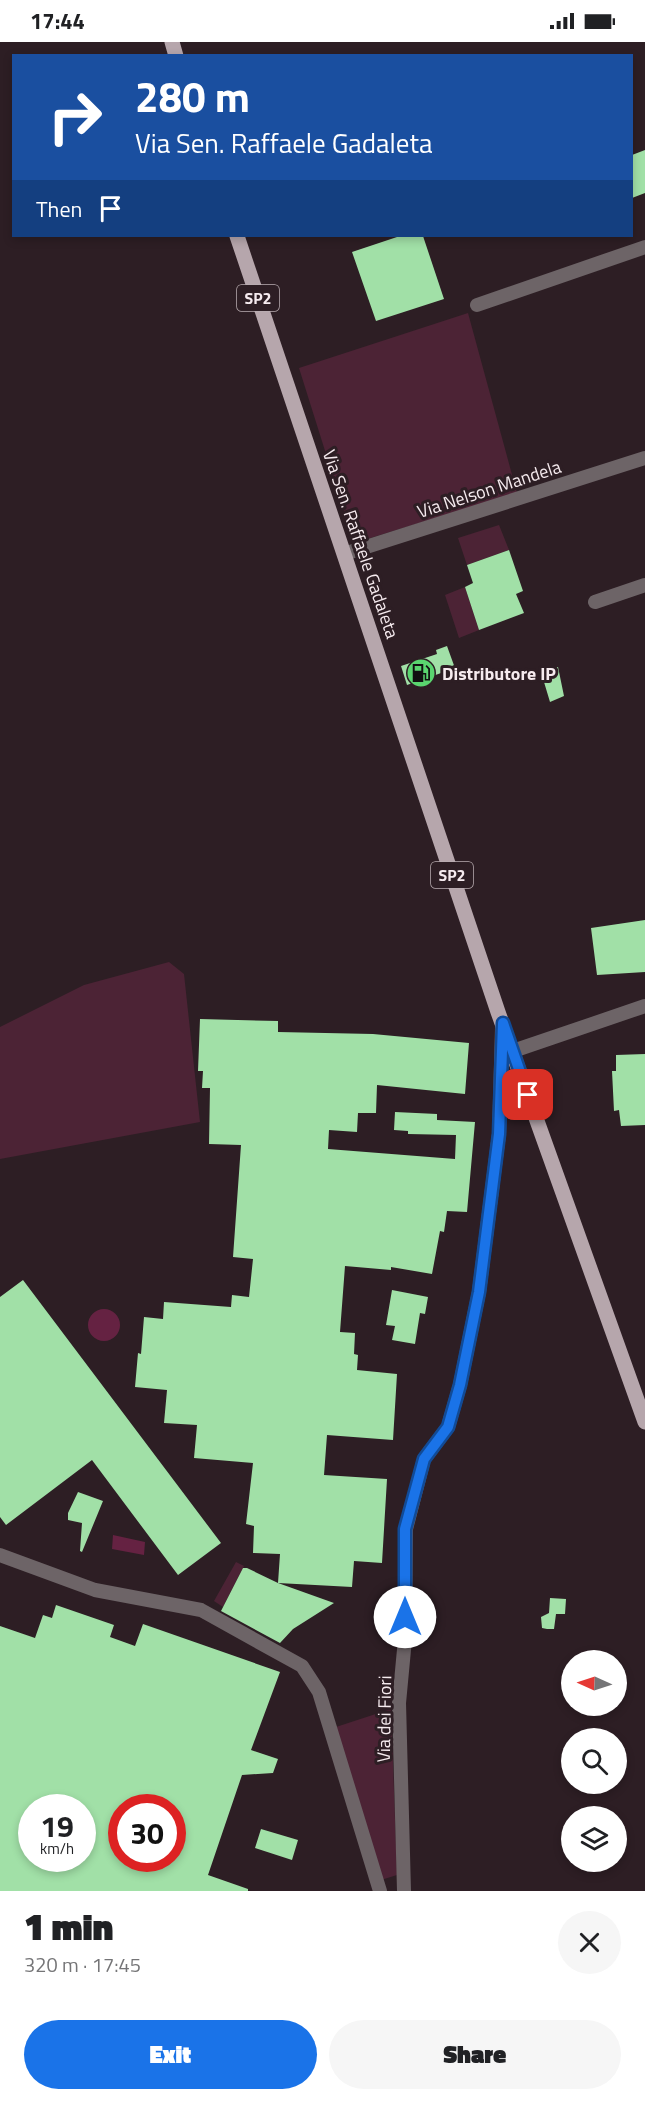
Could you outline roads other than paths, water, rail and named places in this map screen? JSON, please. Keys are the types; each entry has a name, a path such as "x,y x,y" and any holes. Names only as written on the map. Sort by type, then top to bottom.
{"main road":[{"name":"Via Sen. Raffaele Gadaleta","path":"237,237 503,1023 645,1422"},
{"name":"Via Sen. Raffaele Gadaleta","path":"632,1387 645,1400"}],"street":[{"path":"477,305 645,247"},
{"name":"Via Nelson Mandela","path":"344,554 645,458"},
{"path":"595,602 645,585"},
{"path":"513,1051 645,1006"},
{"name":"Via dei Fiori","path":"404,1891 399,1703 405,1639 405,1529 424,1459 448,1427 460,1385 479,1292 499,1134 503,1023"},
{"path":"0,1555 95,1590 201,1610 302,1666 319,1692 380,1891"}],"place":[{"name":"Distributore IP","path":"421,673"}]}
